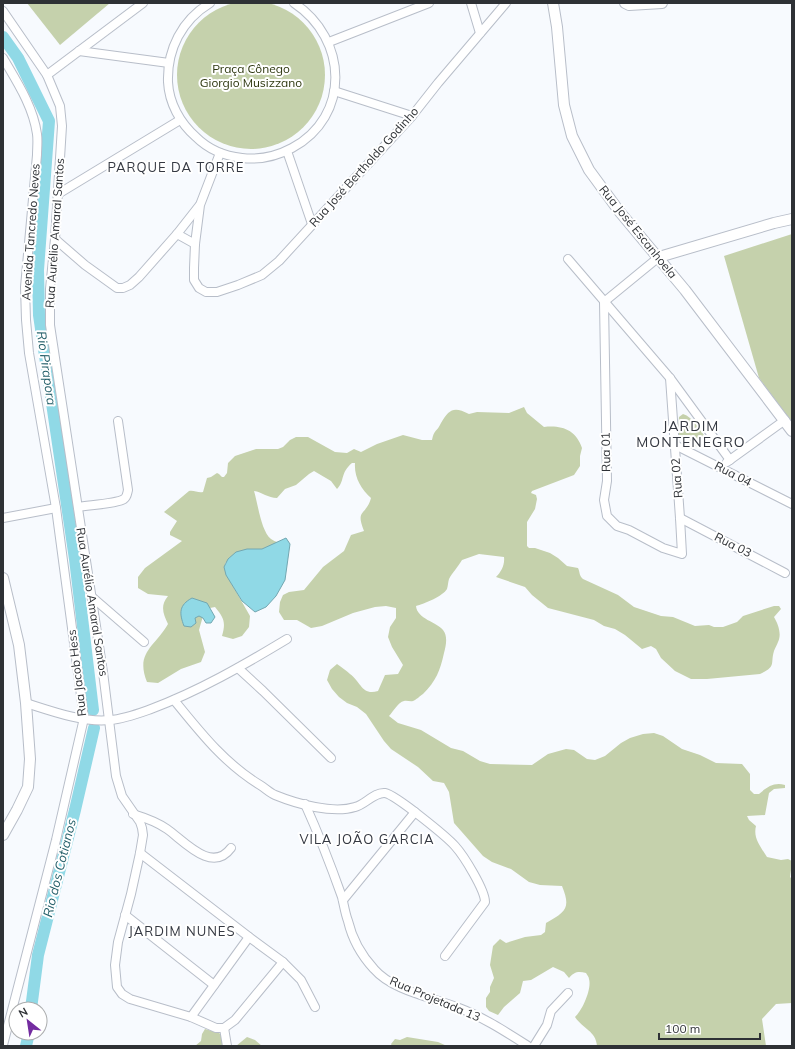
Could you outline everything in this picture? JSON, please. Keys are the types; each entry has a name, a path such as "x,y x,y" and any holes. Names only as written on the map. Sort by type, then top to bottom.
{"street":[{"path":"47,75 143,3"},
{"path":"210,3 199,6 181,31 174,44 169,63 168,84 170,97 180,120 198,139 220,153 248,159 276,155 287,151 306,139 321,122 331,102 334,91 335,66 329,42 318,24 307,12 294,3"},
{"path":"329,42 429,3"},
{"path":"472,3 480,32"},
{"name":"Rua José Bertholdo Godinho","path":"195,244 194,280 199,288 206,292 217,292 262,275 279,261 412,116 480,32 506,3"},
{"name":"Rua José Escanhoela","path":"553,3 564,105 572,136 589,170 618,211 659,257 792,431"},
{"path":"625,3 629,5 657,3"},
{"name":"Rua Aurélio Amaral Santos","path":"3,11 47,75 60,106 62,126 55,239 50,289 50,325 92,597 116,776 122,796 140,822 143,835 126,915 118,942 115,965 117,988 122,994 130,999 191,1017 216,1028 224,1028"},
{"path":"79,51 169,63"},
{"name":"Avenida Tancredo Neves","path":"3,58 33,114 37,135 37,155 25,288 26,314 29,353 56,508"},
{"path":"334,91 412,116"},
{"path":"58,194 180,120"},
{"path":"287,151 312,224"},
{"path":"177,234 195,244 200,205 220,153"},
{"path":"55,239 85,265 118,288 123,288 130,285 138,277 177,234 200,205"},
{"path":"604,302 659,257 792,219"},
{"path":"568,259 670,378 730,460"},
{"name":"Rua 01","path":"604,302 607,481 604,500 607,516 617,526 629,530 663,548 682,554"},
{"name":"Rua 02","path":"670,378 682,554"},
{"path":"720,468 784,420"},
{"path":"78,507 118,501 125,498 127,495 128,490 118,421"},
{"name":"Rua 04","path":"675,445 792,504"},
{"path":"3,518 56,508"},
{"name":"Rua Jacob Hess","path":"3,1045 56,840 84,718 56,508"},
{"name":"Rua 03","path":"680,518 785,573"},
{"path":"3,578 19,645 26,703 30,760 28,788 3,835"},
{"path":"92,597 144,642"},
{"path":"26,703 57,713 84,718 109,721 128,717 174,700 238,668 287,638"},
{"path":"238,668 331,758"},
{"path":"174,700 222,756 249,779 274,794 305,804 344,810 357,807 376,795 384,793 393,797 415,812 454,844 464,857 485,898 483,906 445,956"},
{"name":"Rua Projetada 13","path":"305,804 320,837 343,900 353,937 374,970 392,983 460,1008 495,1026 528,1046"},
{"path":"343,900 415,812"},
{"path":"134,814 156,822 199,853 209,858 218,858 226,854 231,848"},
{"path":"140,853 283,962 300,980 315,1007"},
{"path":"126,915 214,985"},
{"path":"191,1017 249,937"},
{"path":"227,1046 224,1028 235,1020 283,962"},
{"path":"534,1046 547,1025 551,1011 568,993"}],"green space":[{"name":"Praça Cônego Giorgio Musizzano","path":"251,1 272,4 286,10 298,18 308,28 316,40 322,54 325,75 322,96 316,110 308,122 298,132 286,140 272,146 251,149 230,146 216,140 204,132 194,122 186,110 180,96 177,75 180,54 186,40 194,28 204,18 216,10 230,4"},
{"path":"27,3 110,3 60,45"},
{"path":"792,234 792,422 759,378 724,256"},
{"path":"524,407 527,413 544,427 557,427 568,430 576,437 582,448 580,466 574,475 532,491 531,493 536,495 537,499 535,509 527,522 527,546 529,548 535,548 550,553 567,566 578,568 583,579 618,595 634,607 661,616 673,617 695,626 709,625 714,627 723,627 737,622 743,616 774,606 779,606 781,609 774,617 780,632 780,636 774,651 771,667 760,674 691,679 675,671 661,658 656,649 651,646 642,649 615,629 604,626 594,620 548,608 525,587 496,577 500,573 504,563 504,557 479,554 462,560 449,579 445,592 416,606 417,610 423,617 440,627 445,632 445,650 437,675 431,685 423,694 414,700 400,703 389,716 398,723 421,730 451,748 463,751 480,761 490,764 532,765 548,754 566,749 574,750 587,759 595,760 605,756 621,743 630,738 643,734 654,733 663,736 682,749 700,755 716,763 742,764 750,774 750,790 754,794 759,794 768,787 777,784 785,785 785,788 774,789 769,793 765,815 747,816 756,826 756,838 767,857 781,860 788,859 792,861 790,877 792,879 792,1003 776,1004 762,1019 766,1046 597,1046 592,1033 575,1017 588,994 590,983 589,978 586,973 578,972 574,973 569,978 564,972 553,967 531,980 523,981 520,993 504,1007 498,1015 489,1011 486,1007 486,998 490,992 490,987 494,978 490,965 493,946 500,939 506,943 525,937 541,935 545,932 546,923 558,916 565,909 566,900 562,886 540,885 529,882 511,869 492,862 483,856 454,823 449,792 444,783 433,781 418,767 391,749 366,714 357,707 347,703 332,689 327,680 330,670 337,664 354,677 368,692 378,691 385,675 398,674 403,665 388,637 390,627 396,618 396,608 386,606 375,607 353,613 322,626 311,628 297,620 284,620 279,612 280,602 283,595 289,592 304,590 323,567 344,551 351,535 364,531 361,516 367,508 371,498 364,491 357,478 355,463 352,463 348,467 337,489 331,481 314,471 296,485 285,489 277,498 254,491 262,524 265,530 271,539 286,545 225,563 226,574 250,616 249,627 242,636 233,639 222,636 224,624 220,614 215,607 205,609 199,630 205,652 201,662 181,669 158,683 147,682 143,664 148,650 168,624 163,606 168,596 148,594 138,588 138,577 145,568 182,541 170,535 170,532 177,521 164,512 189,491 203,492 207,478 217,473 224,477 227,473 228,463 235,456 256,449 278,449 296,437 308,437 335,452 347,453 354,449 361,452 377,444 403,435 422,440 432,440 444,418 452,410 459,410 469,414 477,412 509,413"},
{"path":"683,414 693,421 706,438 703,445 698,447 679,437 679,417"},
{"path":"205,1029 219,1033 223,1036 225,1046 195,1046 201,1041 202,1034"},
{"path":"247,1037 255,1040 262,1046 236,1046"},
{"path":"407,1037 438,1042 447,1046 392,1046 391,1044 395,1039 400,1040"}],"water":[{"path":"286,538 290,544 285,580 276,596 266,607 255,612 242,601 226,575 224,567 228,559 236,552 247,549 262,549"},
{"path":"192,598 207,603 215,617 211,623 206,623 203,618 199,616 195,618 196,623 191,627 184,626 181,617 181,610 182,607"}],"waterway":[{"name":"Rio Pirapora","path":"3,37 18,58 49,121 38,270 39,315 75,559 93,710"},
{"name":"Rio dos Cotianos","path":"32,1001 38,955 94,728"},
{"name":"Rio dos Cotianos","path":"26,1046 27,1041"}],"district":[{"name":"PARQUE DA TORRE","path":"176,167"},
{"name":"JARDIM MONTENEGRO","path":"691,434"},
{"name":"VILA JOÃO GARCIA","path":"367,839"},
{"name":"JARDIM NUNES","path":"182,931"}]}
